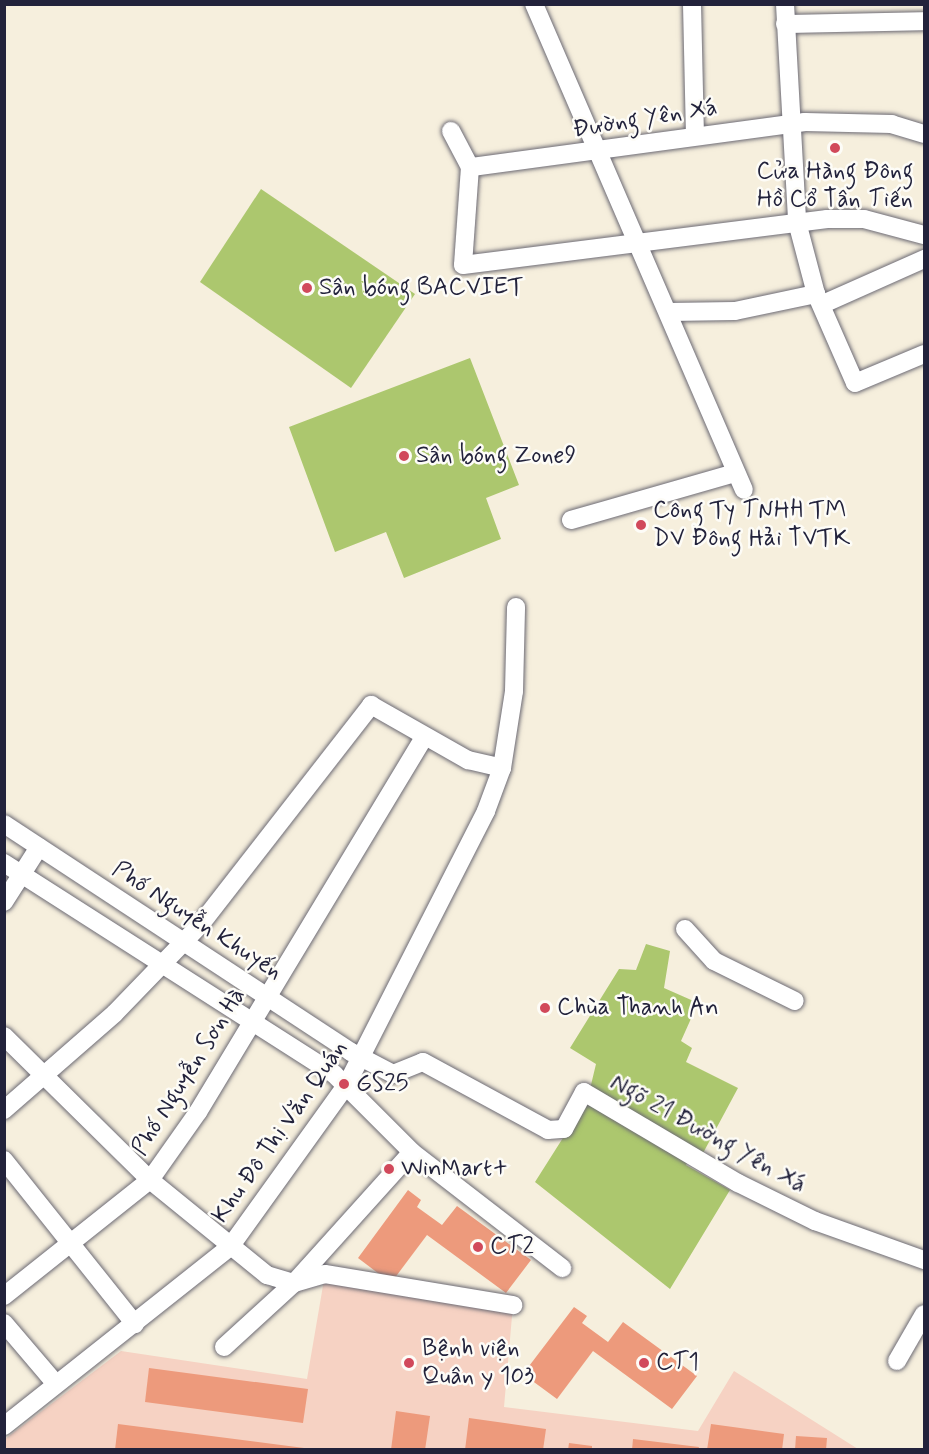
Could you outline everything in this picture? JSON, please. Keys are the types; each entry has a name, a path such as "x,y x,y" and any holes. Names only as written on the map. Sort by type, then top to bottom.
{"street":[{"path":"534,4 600,152 744,490"},
{"path":"692,4 695,134"},
{"path":"784,4 797,222 820,299 855,383 924,354"},
{"path":"786,24 924,21"},
{"name":"Đường Yên Xá","path":"470,167 600,152 695,134 790,124 892,124 924,134"},
{"path":"451,131 470,167 463,265 797,222 864,219 924,234"},
{"path":"669,312 735,311 820,299 924,259"},
{"path":"571,520 735,473"},
{"name":"Khu Đô Thị Văn Quán","path":"4,1426 230,1247 347,1084 362,1059 486,811 502,768 514,691 516,608"},
{"path":"4,1110 162,967 370,705 424,738 468,760 502,768"},
{"name":"Phố Nguyễn Sơn Hà","path":"4,1296 150,1180 198,1112 250,1020 424,738"},
{"name":"Phố Nguyễn Khuyến","path":"4,824 362,1059"},
{"path":"4,902 39,847"},
{"path":"4,863 162,967 250,1020 347,1084 412,1152 562,1268"},
{"path":"685,929 714,961 795,1001"},
{"path":"4,1036 150,1180 267,1275 294,1283 325,1274 513,1305"},
{"name":"Ngõ 21 Đường Yên Xá","path":"362,1059 393,1074 423,1062 548,1130 564,1129 584,1092 738,1183 815,1221 924,1260"},
{"path":"224,1347 294,1283 412,1152"},
{"path":"4,1160 135,1324"},
{"path":"897,1361 924,1314"},
{"path":"4,1323 56,1384"}],"shaded area":[{"name":"Bệnh viện Quân y 103","path":"325,1274 513,1305 504,1407 698,1431 734,1371 858,1449 5,1450 5,1439 121,1351 307,1379"}],"green space":[{"name":"Sân bóng BACVIET","path":"261,189 415,294 351,388 200,282"},
{"name":"Sân bóng Zone9","path":"470,358 519,485 486,498 501,539 404,578 386,532 335,552 289,427"},
{"path":"646,944 670,951 664,988 698,1003 681,1041 692,1048 686,1062 738,1088 702,1155 590,1089 596,1064 570,1048 619,969 636,970"},
{"path":"587,1100 690,1157 686,1165 730,1190 670,1289 535,1182"}],"building":[{"name":"CT2","path":"408,1190 421,1200 417,1207 442,1225 457,1206 531,1260 506,1293 427,1235 391,1283 358,1258"},
{"name":"CT1","path":"574,1307 587,1316 582,1323 608,1342 623,1322 697,1376 672,1409 593,1351 557,1399 523,1374"},
{"path":"149,1368 308,1389 303,1423 145,1402"},
{"path":"396,1411 430,1416 425,1450 391,1450"},
{"path":"469,1418 546,1429 543,1450 465,1450"},
{"path":"118,1424 304,1448 304,1450 115,1450"},
{"path":"711,1424 784,1434 782,1450 707,1450"},
{"path":"796,1436 827,1438 826,1450 795,1450"},
{"path":"633,1439 699,1447 698,1450 632,1450"},
{"path":"569,1443 592,1446 592,1450 568,1450"}],"place":[{"name":"Cửa Hàng Đông Hồ Cổ Tân Tiến","path":"835,148"},
{"name":"Sân bóng BACVIET","path":"307,288"},
{"name":"Sân bóng Zone9","path":"404,456"},
{"name":"Công Ty TNHH TM DV Đông Hải TVTK","path":"641,525"},
{"name":"Chùa Thanh An","path":"545,1008"},
{"name":"GS25","path":"344,1084"},
{"name":"WinMart+","path":"389,1169"},
{"name":"CT2","path":"478,1247"},
{"name":"Bệnh viện Quân y 103","path":"409,1363"},
{"name":"CT1","path":"644,1363"}]}
